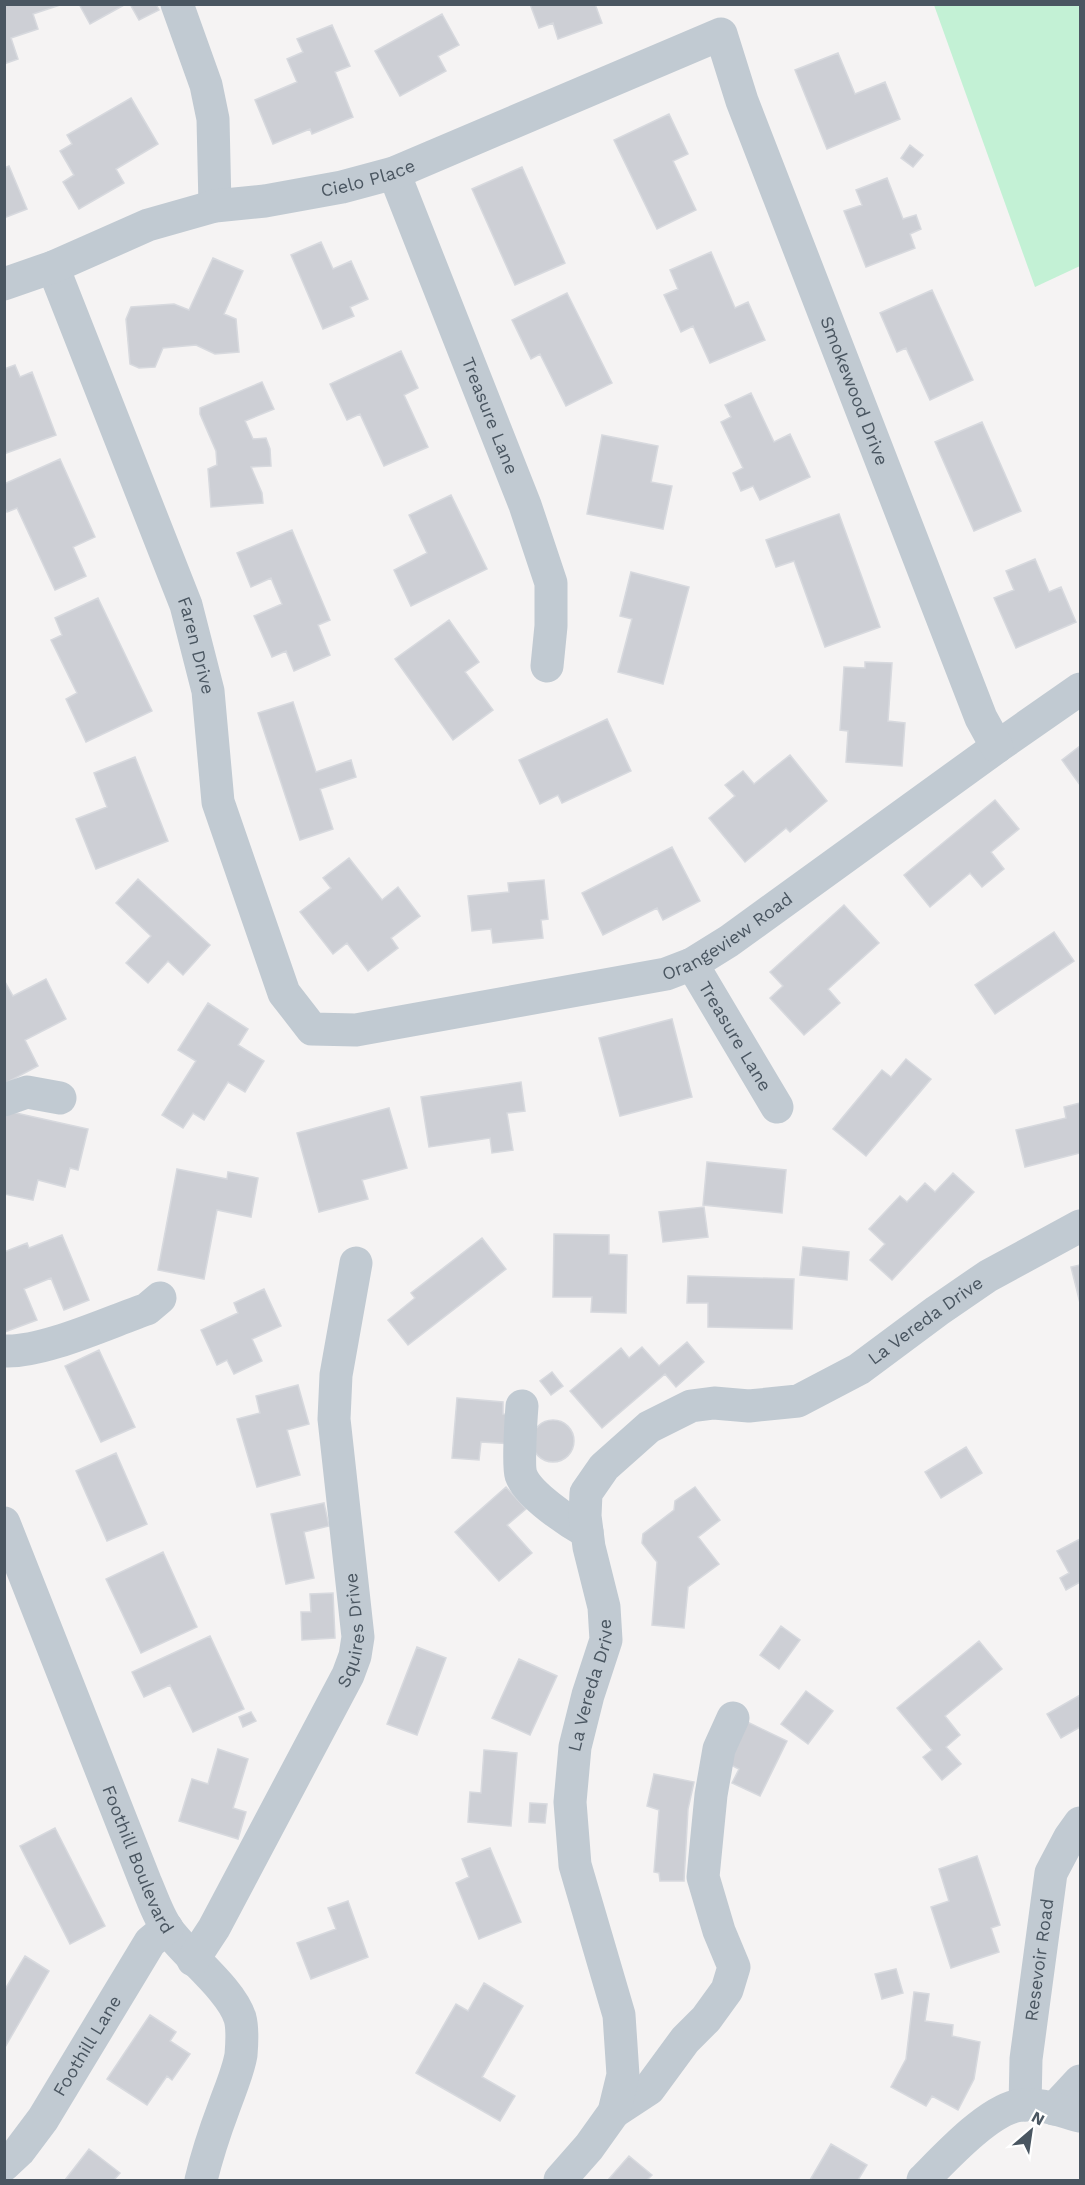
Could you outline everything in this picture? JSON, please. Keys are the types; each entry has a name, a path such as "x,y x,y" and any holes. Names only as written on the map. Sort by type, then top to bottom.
{"street":[{"path":"177,4 209,96 213,119 215,206"},
{"name":"Cielo Place","path":"4,284 53,267 148,225 215,206 266,201 342,188 394,173 720,34"},
{"name":"Smokewood Drive","path":"720,34 746,112 981,718 997,747"},
{"name":"Treasure Lane","path":"394,173 525,505 550,583 551,626 547,666"},
{"name":"Faren Drive","path":"53,267 186,605 208,691 218,802 284,993 312,1029"},
{"name":"Orangeview Road","path":"312,1029 356,1030 666,974 692,964 729,941 1080,689"},
{"name":"Treasure Lane","path":"692,964 777,1107"},
{"path":"4,1100 27,1092 60,1098"},
{"name":"La Vereda Drive","path":"560,2181 589,2147 614,2112 623,2075 619,2015 575,1865 570,1802 575,1747 588,1695 606,1640 604,1607 587,1532 586,1493 604,1467 649,1427 691,1406 714,1403 749,1406 798,1401 859,1369 988,1276 1080,1227"},
{"name":"Squires Drive","path":"193,1960 214,1928 348,1675 355,1656 357,1628 334,1419 336,1374 356,1263"},
{"path":"4,1352 48,1345 147,1310 160,1298"},
{"path":"522,1406 521,1475 534,1493 563,1518 587,1532"},
{"name":"Foothill Boulevard","path":"6,1531 145,1881 167,1928 232,2004 240,2018 241,2055 207,2151 201,2181"},
{"path":"614,2112 649,2090 685,2040 706,2019 727,1990 734,1967 702,1877 711,1795 719,1749 733,1718"},
{"name":"Resevoir Road","path":"1053,2110 1026,2059 1051,1873 1080,1823"},
{"name":"Foothill Lane","path":"4,2165 19,2151 43,2119 150,1942 167,1928"},
{"path":"922,2181 993,2117 1017,2106 1053,2110 1080,2081"}],"green space":[{"path":"934,5 1080,5 1080,266 1035,287"}],"building":[{"path":"4,4 63,4 33,14 38,29 11,38 18,59 4,64"},
{"path":"79,4 126,4 90,24"},
{"path":"130,4 156,4 159,10 139,20"},
{"path":"530,4 595,4 602,23 558,39 553,23 539,28"},
{"path":"442,14 459,45 438,56 446,71 400,96 375,51"},
{"path":"332,25 350,66 335,72 353,117 312,134 310,129 273,144 255,100 297,82 287,59 303,52 297,39"},
{"path":"838,53 855,94 885,82 900,119 827,149 795,70"},
{"path":"131,98 158,144 116,169 124,183 79,209 63,182 74,175 60,151 72,144 67,135"},
{"path":"669,114 688,154 673,161 696,210 657,229 614,140"},
{"path":"910,145 923,155 913,167 901,158"},
{"path":"9,166 27,209 4,218 4,168"},
{"path":"522,167 565,263 515,285 472,189"},
{"path":"887,178 903,219 916,215 921,229 910,234 915,248 866,267 844,211 862,205 856,190"},
{"path":"321,242 333,269 351,261 368,299 350,307 354,316 323,329 291,255"},
{"path":"711,252 735,308 748,302 765,340 710,363 693,326 681,332 664,295 678,289 670,270"},
{"path":"213,258 243,271 224,314 236,319 239,352 215,354 196,345 163,348 155,367 139,368 130,364 126,319 131,307 174,304 189,310"},
{"path":"932,290 973,380 930,400 906,348 897,352 880,313"},
{"path":"567,293 612,383 566,406 540,354 531,359 512,320"},
{"path":"401,351 418,388 404,395 428,447 384,466 360,414 347,420 330,384"},
{"path":"15,365 20,377 32,372 56,435 4,454 4,369"},
{"path":"262,382 274,409 245,421 253,439 266,438 270,449 271,466 251,467 262,493 263,503 211,507 208,469 217,465 216,451 200,414 200,408"},
{"path":"751,393 774,442 790,434 810,477 760,500 753,486 741,491 733,473 743,468 721,422 731,417 725,405"},
{"path":"982,422 1021,511 974,531 935,442"},
{"path":"602,435 658,446 651,482 672,486 663,529 587,514"},
{"path":"60,459 95,537 73,547 86,576 55,590 17,508 7,512 4,506 4,484"},
{"path":"451,495 487,569 411,606 394,570 427,553 409,515"},
{"path":"839,514 880,627 825,647 794,561 776,567 766,540"},
{"path":"292,530 330,620 318,625 330,655 294,671 286,651 272,657 254,616 282,604 271,578 251,587 237,553"},
{"path":"1035,559 1049,592 1061,587 1076,622 1016,648 994,598 1014,590 1006,571"},
{"path":"631,572 689,587 663,684 618,672 632,619 620,616"},
{"path":"98,598 152,711 86,742 66,699 77,693 51,640 62,635 55,618"},
{"path":"449,620 479,662 465,672 493,710 453,740 395,659"},
{"path":"865,662 892,663 888,721 905,723 902,766 846,762 848,731 840,730 844,667 865,668"},
{"path":"293,702 316,772 351,760 356,777 320,789 333,829 300,840 258,713"},
{"path":"607,719 631,771 562,803 558,795 540,804 519,760"},
{"path":"1080,746 1080,785 1062,760"},
{"path":"790,755 827,801 790,832 786,828 745,862 709,818 735,796 725,785 743,771 754,784"},
{"path":"135,757 168,841 96,869 76,819 107,807 94,773"},
{"path":"995,800 1019,829 991,852 1004,869 982,887 970,873 930,907 904,875"},
{"path":"672,847 700,901 663,920 657,908 603,935 582,893"},
{"path":"349,858 382,900 398,887 420,916 391,938 398,948 368,971 347,943 333,954 300,912 331,888 323,878"},
{"path":"138,879 210,945 183,975 168,961 148,983 126,963 151,936 116,903"},
{"path":"544,880 548,919 541,920 543,938 493,943 491,929 472,931 468,896 509,892 508,883"},
{"path":"844,905 879,943 828,989 840,1003 804,1035 770,998 783,986 770,972"},
{"path":"1054,932 1074,961 995,1014 975,985"},
{"path":"46,979 66,1019 25,1040 38,1066 4,1084 4,980 13,996"},
{"path":"208,1003 248,1029 238,1045 264,1061 245,1092 228,1082 204,1120 193,1113 183,1128 162,1115 196,1061 178,1050"},
{"path":"672,1019 692,1097 620,1116 599,1038"},
{"path":"906,1059 931,1079 866,1156 833,1129 882,1070 891,1077"},
{"path":"521,1082 525,1111 507,1113 513,1150 492,1153 490,1138 429,1147 421,1097"},
{"path":"1080,1103 1080,1153 1025,1167 1016,1130 1066,1118 1064,1107"},
{"path":"389,1108 407,1168 362,1180 368,1199 319,1212 297,1133"},
{"path":"7,1111 88,1129 78,1170 70,1168 65,1187 38,1180 33,1200 4,1194 4,1122"},
{"path":"707,1162 786,1170 782,1213 703,1205"},
{"path":"177,1169 227,1179 228,1172 258,1178 251,1217 217,1210 204,1279 158,1270"},
{"path":"953,1173 974,1192 892,1280 870,1260 885,1244 869,1229 900,1196 907,1202 925,1183 935,1192"},
{"path":"704,1207 708,1237 663,1242 659,1212"},
{"path":"554,1234 609,1235 609,1254 627,1255 626,1313 591,1312 592,1297 553,1297"},
{"path":"62,1235 89,1300 64,1310 51,1278 24,1289 37,1320 5,1332 4,1252 27,1243 29,1248"},
{"path":"482,1238 506,1269 408,1345 388,1320 415,1298 411,1293"},
{"path":"803,1247 849,1252 847,1280 800,1275"},
{"path":"1080,1265 1080,1303 1071,1267"},
{"path":"688,1276 794,1279 792,1329 708,1327 708,1303 687,1303"},
{"path":"264,1289 281,1326 252,1339 262,1361 234,1374 227,1360 217,1365 201,1330 238,1313 234,1303"},
{"path":"687,1342 704,1362 676,1387 665,1374 602,1428 570,1391 621,1348 629,1358 642,1347 659,1366"},
{"path":"99,1350 135,1427 101,1442 65,1366"},
{"path":"552,1372 563,1386 551,1395 540,1381"},
{"path":"298,1385 309,1424 287,1430 300,1475 257,1487 237,1419 260,1413 256,1396"},
{"path":"457,1398 503,1402 503,1414 515,1415 513,1444 481,1442 479,1460 452,1458"},
{"path":"553,1420 561,1421 568,1426 573,1433 573,1449 568,1456 561,1461 553,1462 545,1461 538,1456 533,1449 532,1441 533,1433 538,1426 545,1421"},
{"path":"966,1447 982,1473 941,1498 925,1472"},
{"path":"116,1453 147,1524 107,1541 76,1471"},
{"path":"506,1487 526,1509 507,1525 532,1553 499,1581 455,1532"},
{"path":"695,1487 720,1520 698,1537 719,1564 688,1587 684,1628 652,1625 657,1562 642,1543 643,1534 674,1510 675,1501"},
{"path":"324,1503 329,1526 304,1532 314,1578 286,1584 271,1514"},
{"path":"1080,1539 1080,1582 1066,1590 1060,1578 1069,1573 1057,1551"},
{"path":"163,1552 197,1627 141,1653 106,1579"},
{"path":"333,1593 335,1638 302,1640 301,1612 311,1612 310,1594"},
{"path":"781,1626 800,1640 779,1669 760,1655"},
{"path":"210,1636 244,1709 193,1732 170,1685 144,1697 132,1672"},
{"path":"979,1641 1002,1669 945,1716 960,1735 946,1747 961,1764 942,1780 923,1757 932,1750 897,1708"},
{"path":"417,1647 446,1658 417,1735 387,1724"},
{"path":"519,1659 557,1676 530,1735 492,1718"},
{"path":"806,1691 833,1711 808,1744 781,1724"},
{"path":"1080,1695 1080,1727 1061,1738 1047,1714"},
{"path":"251,1712 256,1721 243,1727 239,1717"},
{"path":"737,1717 787,1741 760,1796 732,1783 739,1769 727,1763"},
{"path":"218,1749 248,1759 233,1808 246,1812 238,1839 179,1821 192,1779 208,1784"},
{"path":"484,1750 517,1753 511,1826 468,1822 470,1792 481,1793"},
{"path":"654,1774 694,1782 688,1809 684,1881 660,1881 659,1873 654,1872 659,1810 647,1806"},
{"path":"530,1803 547,1804 545,1823 529,1822"},
{"path":"55,1828 105,1926 70,1944 20,1846"},
{"path":"490,1848 521,1922 479,1939 456,1883 469,1877 462,1859"},
{"path":"977,1856 1000,1925 991,1928 999,1952 951,1968 931,1907 949,1901 939,1869"},
{"path":"348,1901 368,1957 311,1979 297,1943 336,1929 328,1908"},
{"path":"25,1956 49,1971 4,2049 4,1991"},
{"path":"896,1969 903,1993 882,1999 875,1974"},
{"path":"484,1983 523,2006 482,2077 515,2096 500,2121 416,2073 456,2004 468,2011"},
{"path":"914,1992 929,1994 925,2021 953,2025 952,2036 980,2042 974,2079 958,2110 932,2096 926,2106 891,2087 906,2059"},
{"path":"150,2015 176,2032 170,2041 190,2054 172,2080 167,2076 147,2105 107,2079"},
{"path":"831,2144 867,2165 858,2180 810,2180"},
{"path":"89,2149 120,2173 114,2180 65,2180"},
{"path":"629,2156 652,2175 647,2180 608,2180"}]}
